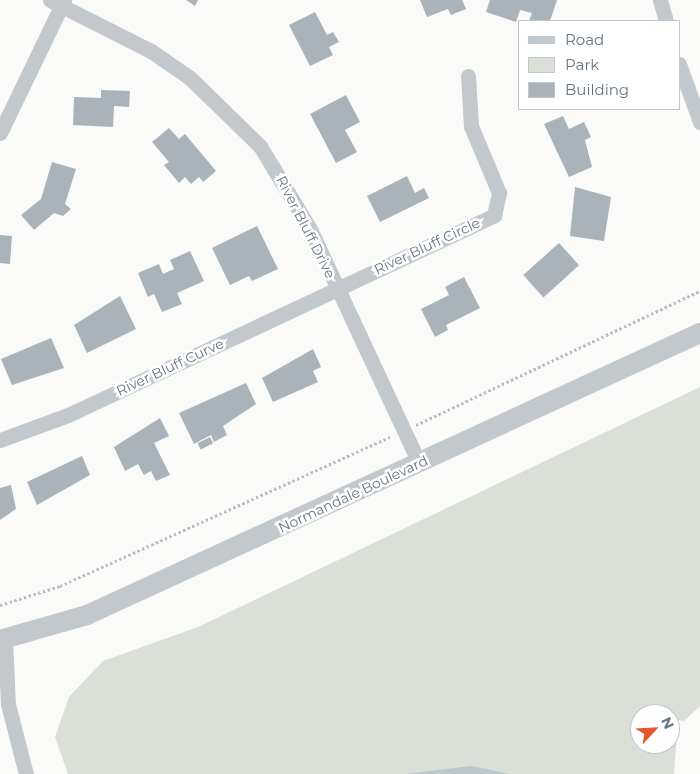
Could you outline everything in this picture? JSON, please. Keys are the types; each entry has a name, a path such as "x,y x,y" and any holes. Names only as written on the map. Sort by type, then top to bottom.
{"street":[{"path":"660,0 666,20"},
{"path":"0,133 59,2"},
{"name":"River Bluff Drive","path":"59,2 150,52 227,110 287,185 419,463"},
{"path":"680,67 700,122"},
{"name":"River Bluff Circle","path":"337,288 494,215 500,192 471,126 468,76"},
{"name":"River Bluff Curve","path":"0,440 68,415 337,288"},
{"name":"Normandale Boulevard","path":"2,640 87,615 700,333"},
{"path":"2,640 8,704 26,774"}],"path":[{"path":"0,605 60,586 404,431 700,291"}],"green space":[{"path":"700,387 700,706 684,721 680,720 680,704 630,704 630,754 675,754 674,774 68,774 55,737 69,697 103,661 198,627"}],"shaded area":[{"path":"471,766 510,774 406,774"}],"building":[{"path":"186,0 198,0 195,6"},
{"path":"420,0 462,0 466,9 451,15 448,9 427,17"},
{"path":"490,0 557,0 550,20 529,20 532,13 520,10 516,22 486,12"},
{"path":"315,12 327,35 333,32 339,42 329,47 333,55 310,66 289,25"},
{"path":"101,90 130,91 129,107 114,106 113,127 73,125 74,97 101,98"},
{"path":"346,95 360,122 345,130 357,152 336,163 310,114"},
{"path":"563,116 569,129 584,122 591,137 585,140 592,167 569,177 544,124"},
{"path":"169,128 179,139 185,134 216,171 203,182 199,177 191,184 185,177 179,183 164,165 169,162 152,142"},
{"path":"52,162 76,169 65,204 71,209 63,216 54,213 34,230 21,215 41,199"},
{"path":"407,176 415,193 424,188 429,198 380,222 367,196"},
{"path":"575,187 611,197 604,241 570,236"},
{"path":"257,226 278,269 252,281 249,276 230,285 212,248"},
{"path":"0,235 12,236 10,264 0,263"},
{"path":"559,243 579,265 543,297 523,275"},
{"path":"190,251 204,281 177,293 182,304 162,312 154,294 148,297 138,273 159,264 163,274 174,269 170,260"},
{"path":"464,277 480,308 446,325 448,330 435,337 421,309 449,295 445,287"},
{"path":"120,296 136,329 87,353 74,325"},
{"path":"51,338 64,368 12,385 1,359"},
{"path":"313,349 321,367 313,371 318,382 273,402 262,378"},
{"path":"246,383 256,404 223,426 227,435 214,442 211,435 194,444 179,413"},
{"path":"160,418 169,436 154,443 170,475 156,481 151,471 144,475 138,464 125,471 114,447"},
{"path":"210,437 213,443 201,450 198,443"},
{"path":"82,456 90,475 37,505 27,482"},
{"path":"11,485 16,509 0,520 0,488"}]}
